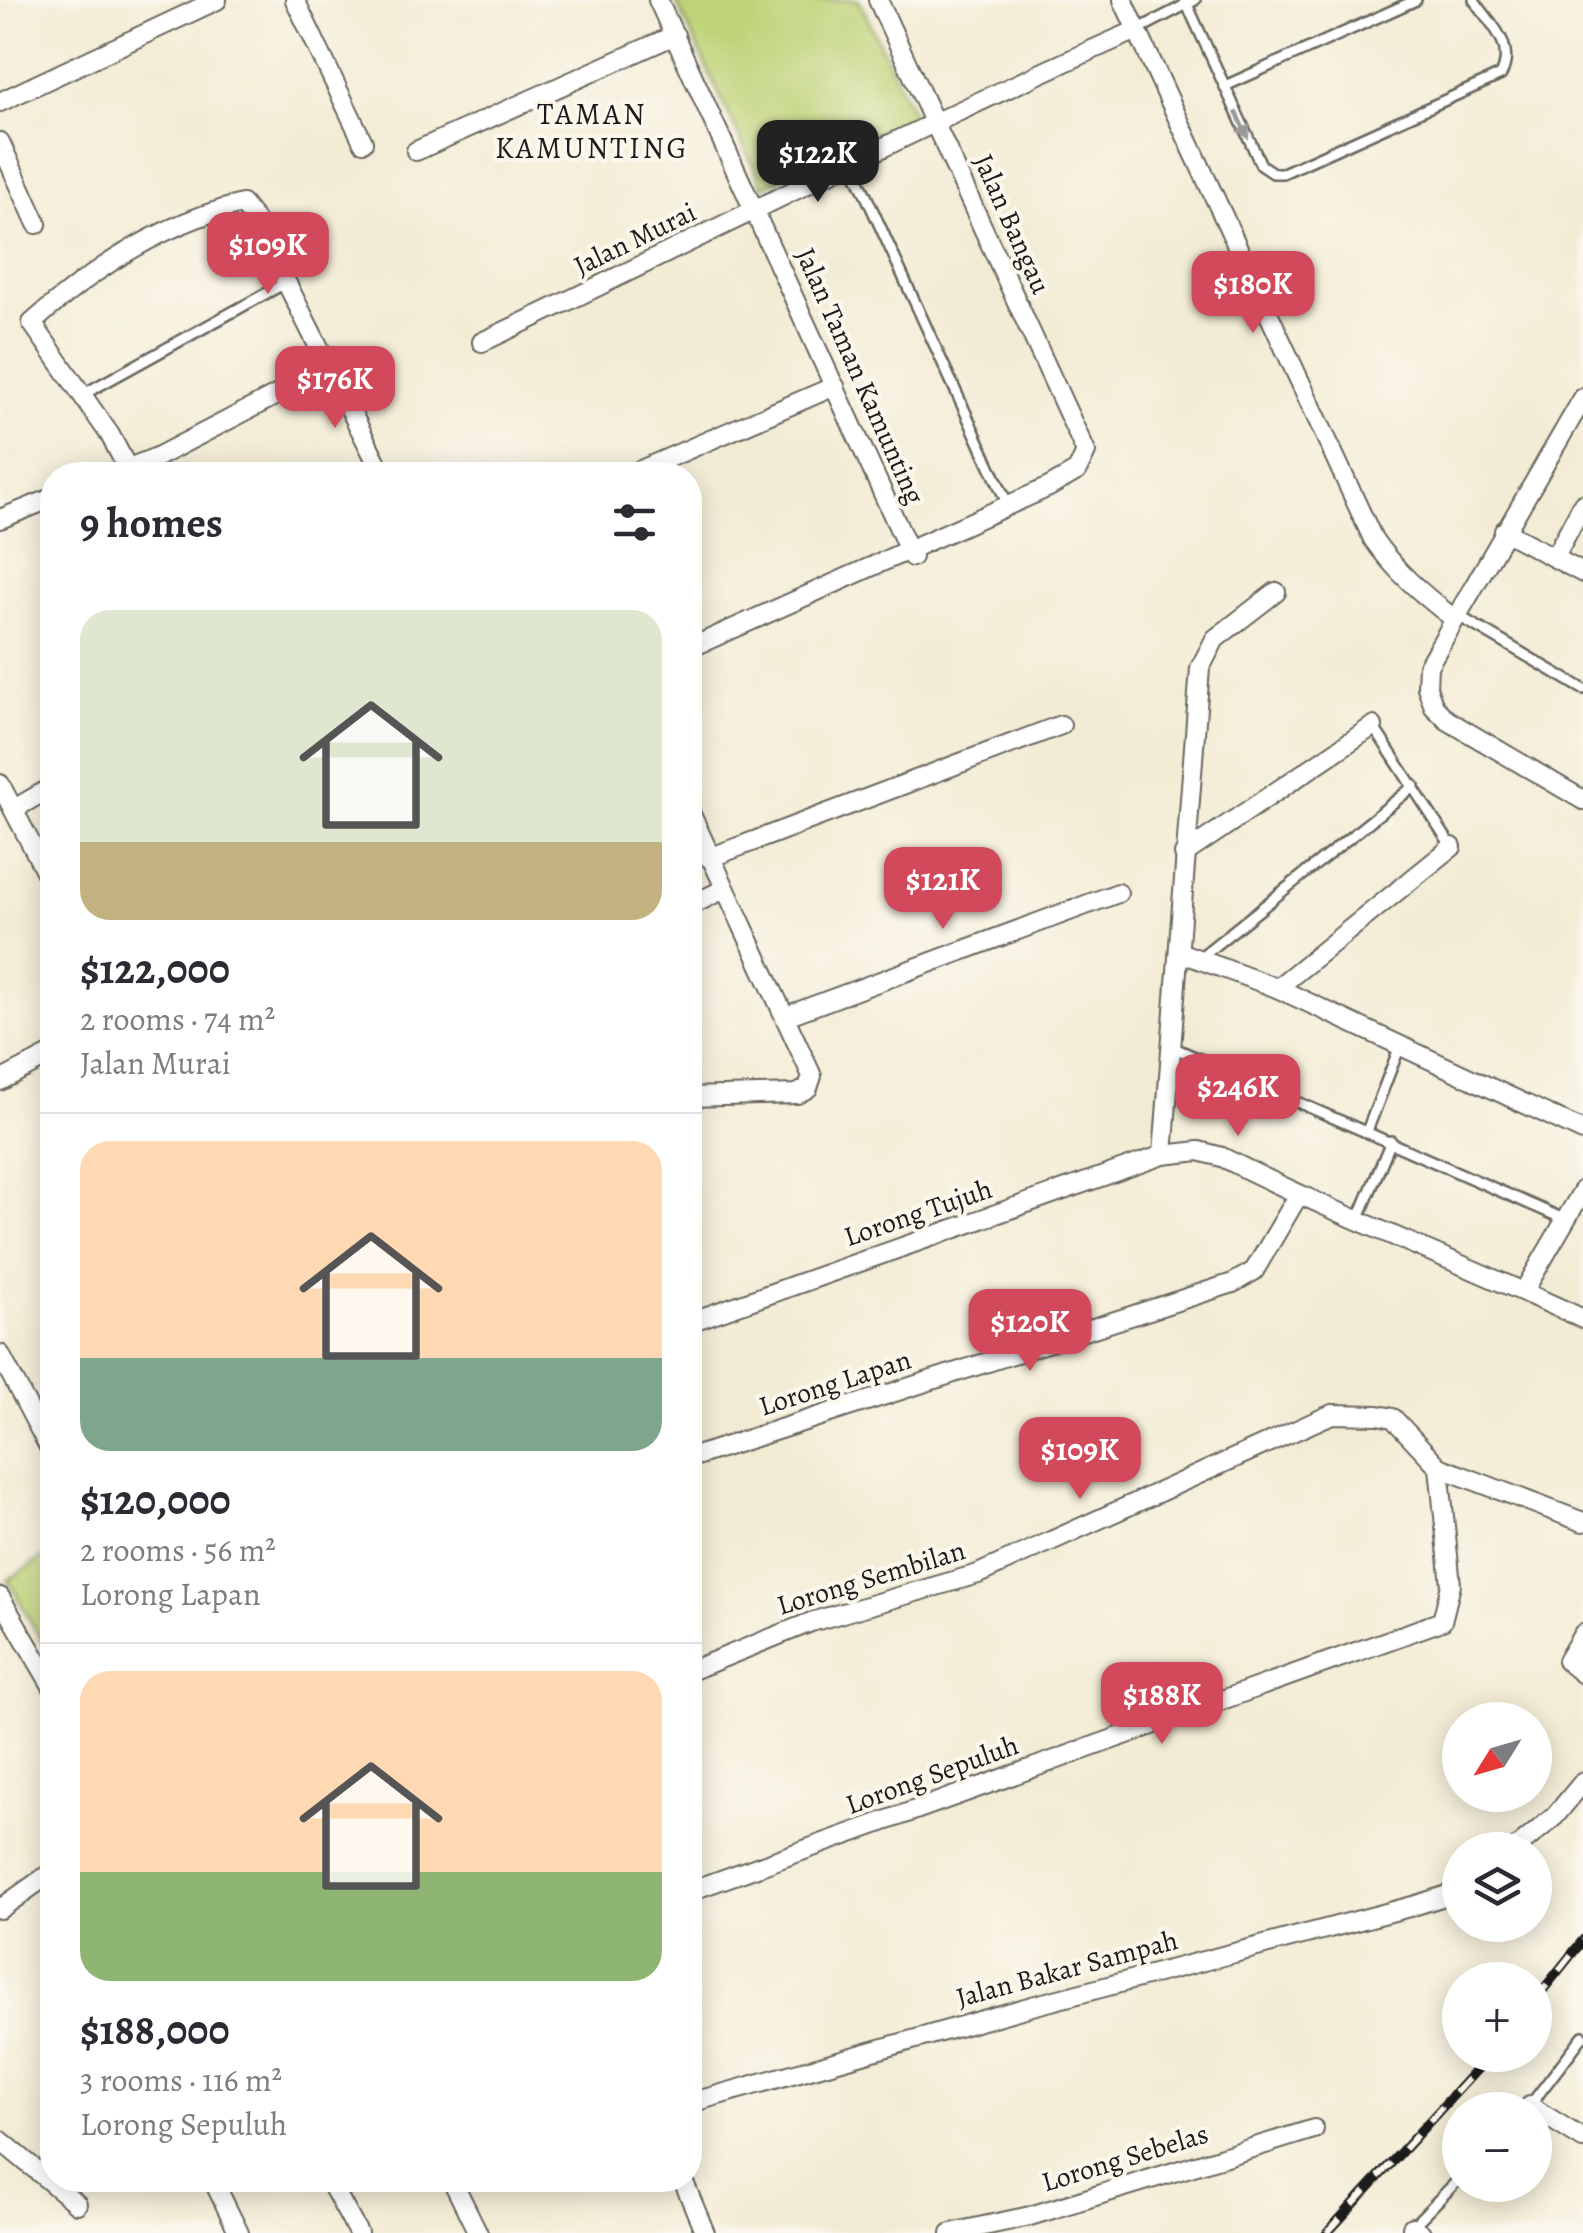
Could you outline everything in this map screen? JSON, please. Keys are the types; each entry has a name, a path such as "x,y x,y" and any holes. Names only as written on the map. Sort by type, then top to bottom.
{"street":[{"path":"0,102 217,0"},
{"name":"Jalan Taman Kamunting","path":"658,0 910,553"},
{"name":"Jalan Bangau","path":"878,0 1086,452 1077,471 1008,505"},
{"path":"1123,0 1373,539 1412,586 1455,617"},
{"path":"297,1 362,142"},
{"name":"Jalan Murai","path":"482,342 935,120 1137,30"},
{"path":"416,151 675,35"},
{"path":"0,142 36,224"},
{"path":"117,462 110,435 32,323 115,259 165,230 206,212 242,204 255,220 377,462"},
{"path":"144,462 330,367"},
{"path":"659,462 835,386"},
{"path":"1583,398 1428,666 1427,687 1434,707 1447,720 1583,800"},
{"path":"0,519 40,503"},
{"path":"1554,556 1583,504"},
{"path":"702,643 910,553 1008,505"},
{"path":"1504,531 1583,573"},
{"path":"1164,1155 1200,668 1215,639 1276,592"},
{"path":"709,858 1060,725"},
{"path":"1184,854 1373,726"},
{"path":"0,784 40,860"},
{"path":"14,809 40,794"},
{"path":"702,841 812,1076 808,1088 798,1094 702,1096"},
{"path":"1277,988 1452,847"},
{"path":"702,900 724,888"},
{"path":"786,1016 1118,892"},
{"path":"1179,952 1277,988 1583,1131"},
{"path":"0,1081 40,1060"},
{"name":"Lorong Tujuh","path":"702,1318 1164,1155 1199,1152 1222,1157 1357,1223 1583,1319"},
{"path":"1524,1291 1583,1190"},
{"name":"Lorong Lapan","path":"702,1454 1234,1283 1254,1271 1298,1196"},
{"path":"0,1354 40,1430"},
{"name":"Lorong Sembilan","path":"702,1666 812,1622 978,1574 1332,1414 1393,1418 1439,1468"},
{"path":"1439,1468 1583,1522"},
{"name":"Lorong Sepuluh","path":"702,1887 1442,1621 1451,1584 1439,1468"},
{"path":"0,1596 40,1665"},
{"path":"1583,1634 1567,1660 1583,1674"},
{"path":"1536,1832 1555,1816 1583,1782"},
{"path":"0,1909 40,1881"},
{"name":"Jalan Bakar Sampah","path":"702,2100 1442,1896"},
{"path":"1552,2122 1583,2140"},
{"name":"Lorong Sebelas","path":"951,2233 1030,2216 1314,2129"},
{"path":"0,2140 40,2173"},
{"path":"63,2192 77,2204"},
{"path":"219,2192 239,2233"},
{"path":"336,2192 358,2233"},
{"path":"458,2192 478,2233"},
{"path":"687,2192 704,2233"}],"lane":[{"path":"1224,86 1416,0"},
{"path":"1137,30 1189,1 1260,165 1273,173 1283,173 1501,75 1508,60 1506,46 1474,0"},
{"path":"851,163 1008,505"},
{"path":"82,395 287,282"},
{"path":"1455,617 1583,688"},
{"path":"1373,726 1452,847"},
{"path":"1198,958 1414,786"},
{"path":"1367,1130 1400,1046"},
{"path":"1172,1047 1566,1220"},
{"path":"1357,1223 1391,1142"},
{"path":"1540,2092 1583,2036"},
{"path":"1417,2230 1442,2200"}],"green space":[{"path":"675,0 859,0 914,116 763,187"},
{"path":"40,1560 40,1638 8,1580"}],"railway":[{"path":"1552,1979 1583,1940"},
{"path":"1327,2233 1474,2072"}],"district":[{"name":"TAMAN KAMUNTING","path":"592,131"}]}
